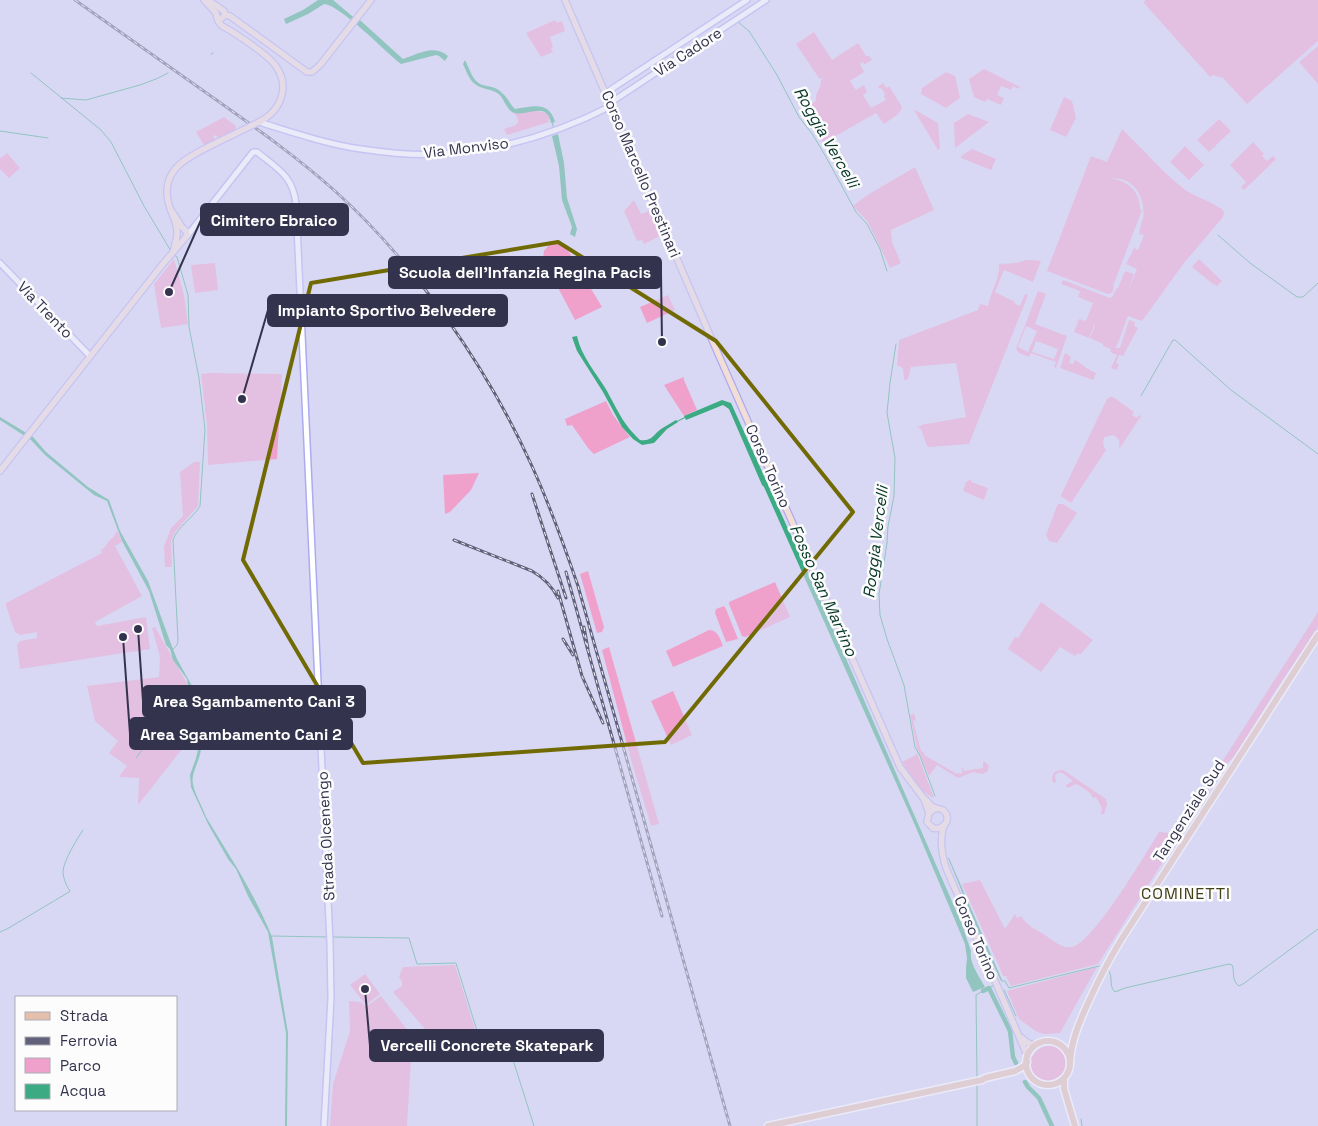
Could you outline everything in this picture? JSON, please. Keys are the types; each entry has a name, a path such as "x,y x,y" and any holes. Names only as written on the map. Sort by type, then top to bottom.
{"main road":[{"path":"206,0 220,15 230,16 307,72 312,72 320,65 371,0"},
{"name":"Corso Marcello Prestinari","path":"565,0 716,349"},
{"path":"0,471 172,252 182,234 171,210 167,191 171,175 180,163 268,117 280,101 283,92 282,80 272,61 220,23 220,15"},
{"name":"Corso Torino","path":"716,349 900,766 924,799 929,813 928,822 938,832 941,841"},
{"name":"Tangenziale Sud","path":"1070,1063 1070,1052 1075,1032 1102,972 1120,940 1318,635"},
{"name":"Corso Torino","path":"924,799 946,813 947,819 942,830 941,841 946,868 1028,1060"},
{"path":"929,813 936,808"},
{"path":"934,828 944,826"},
{"name":"Tangenziale Sud","path":"1061,1046 1075,1032"},
{"path":"768,1126 982,1080 1024,1074 1041,1084 1051,1085 1061,1082 1068,1073 1070,1063 1068,1053 1061,1046 1051,1042 1030,1044 1018,1034"},
{"path":"1032,1078 1027,1068 1028,1060 1032,1049 1040,1043"},
{"path":"982,1080 1016,1071 1024,1066 1028,1060"},
{"path":"1064,1077 1064,1089 1075,1126"},
{"path":"1051,1085 1067,1099"}],"street":[{"path":"606,94 747,0"},
{"name":"Via Cadore","path":"610,104 766,0"},
{"name":"Via Monviso","path":"259,122 326,142 361,149 441,154 479,150 525,140 554,131 610,104"},
{"name":"Strada Olcenengo","path":"182,234 195,225 253,152 257,152 286,176 295,194 330,943 331,998 324,1126"},
{"name":"Via Trento","path":"0,263 90,356"}],"highlighted area":[{"path":"558,242 716,341 853,512 665,742 363,763 243,560 311,283"}],"green space":[{"path":"1146,0 1318,0 1318,41 1247,104 1223,78 1213,75 1210,77 1143,2"},
{"path":"555,20 557,23 562,21 565,31 550,37 553,52 541,57 526,33"},
{"path":"814,32 832,60 858,43 866,56 869,56 872,60 864,65 863,62 860,64 864,72 850,81 856,90 864,85 867,92 863,95 871,108 886,100 882,89 878,87 883,83 886,88 889,86 902,107 897,115 884,124 876,113 825,142 821,140 801,109 816,101 816,94 821,80 826,77 819,78 796,44"},
{"path":"1318,46 1318,84 1299,62"},
{"path":"984,69 1020,87 1019,89 1013,86 1011,90 1001,86 997,95 1004,98 1001,105 987,99 985,102 974,97 969,79"},
{"path":"946,72 955,76 960,98 946,108 921,94 922,88"},
{"path":"1064,97 1072,101 1076,118 1066,137 1050,130"},
{"path":"532,110 547,113 550,119 548,120 549,122 507,135 504,129 518,123 514,113"},
{"path":"914,110 938,123 940,148 938,150"},
{"path":"968,114 989,122 955,148 954,123"},
{"path":"224,117 236,126 237,130 219,138 215,135 213,137 217,140 204,145 196,132"},
{"path":"1219,119 1231,131 1209,152 1197,140"},
{"path":"1122,129 1176,183 1188,192 1217,206 1224,212 1223,217 1184,263 1142,321 1128,316 1116,348 1120,348 1129,320 1135,322 1134,326 1138,328 1123,356 1119,355 1116,363 1119,365 1116,370 1111,368 1117,355 1110,352 1111,349 1090,338 1095,325 1089,338 1074,332 1079,319 1086,321 1093,303 1078,297 1080,291 1061,284 1063,280 1110,298 1118,288 1125,271 1134,274 1128,292 1137,269 1126,264 1134,248 1138,250 1144,235 1139,234 1143,220 1143,205 1133,186 1127,181 1111,178 1128,184 1132,188 1138,197 1140,209 1142,210 1112,293 1108,294 1047,271 1091,156 1107,162"},
{"path":"1253,142 1264,154 1262,156 1267,161 1273,156 1276,159 1244,190 1241,187 1246,182 1230,165"},
{"path":"1185,146 1204,165 1189,180 1170,162"},
{"path":"972,149 996,159 991,170 961,158 961,156"},
{"path":"7,153 20,168 9,178 0,169 0,157"},
{"path":"915,167 934,210 891,230 892,242 901,263 890,268 868,222 853,206 866,196"},
{"path":"634,200 641,214 651,210 661,234 644,244 642,240 637,241 624,211"},
{"path":"560,243 566,247 602,307 575,320 543,259 544,251 548,246"},
{"path":"174,259 184,295 188,324 161,328 154,284"},
{"path":"1199,259 1222,281 1217,286 1192,267"},
{"path":"1026,260 1041,261 1033,282 1004,270 995,292 1020,306 1025,294 1028,295 969,444 927,446 921,429 917,427 966,417 956,363 911,367 908,379 904,380 903,368 897,365 899,340 978,310 980,304 988,306 998,275 999,264 1016,263"},
{"path":"215,263 218,290 195,293 191,265"},
{"path":"1038,291 1046,294 1035,324 1067,336 1056,368 1054,367 1056,362 1031,353 1029,357 1019,353 1016,349","holes":["1026,326 1037,331 1028,352 1018,347","1036,341 1058,349 1054,359 1032,352"]},
{"path":"668,295 675,310 647,323 640,307"},
{"path":"1065,353 1071,357 1069,363 1073,364 1075,360 1096,373 1093,380 1060,368"},
{"path":"201,374 282,374 277,459 208,465 207,425"},
{"path":"684,377 697,410 684,416 664,385"},
{"path":"1113,397 1134,412 1132,415 1137,418 1139,415 1141,416 1120,448 1119,440 1115,436 1105,437 1103,444 1106,450 1071,503 1061,495 1107,399"},
{"path":"606,401 613,415 630,437 594,454 572,425 567,426 565,419"},
{"path":"194,462 200,462 198,506 175,532 171,541 172,567 165,567 164,547 171,528 183,516 180,472"},
{"path":"479,473 471,490 450,512 445,514 443,475"},
{"path":"971,479 971,482 988,488 984,500 963,491 966,482"},
{"path":"1058,504 1063,504 1077,513 1057,543 1049,541 1046,535"},
{"path":"118,532 122,542 115,546 142,596 95,622 97,626 146,617 150,649 20,669 17,645 20,641 37,638 37,632 20,635 15,632 6,603 102,553 101,550"},
{"path":"588,571 604,627 602,632 597,633 580,574"},
{"path":"775,582 790,617 745,637 742,636 729,602"},
{"path":"1041,602 1093,640 1080,655 1078,653 1075,656 1060,647 1041,672 1008,649 1015,637 1018,638"},
{"path":"724,606 738,639 726,642 715,613 716,609"},
{"path":"1318,612 1317,629 1234,757 1227,763 1213,783 1098,964 1011,986 1006,976 1003,976 962,884 980,880 1005,929 1015,914 1017,918 1021,916 1032,927 1061,945 1072,947 1081,942 1093,930 1118,896 1159,832 1171,833 1194,800 1197,801"},
{"path":"155,627 187,683 194,734 138,805 139,778 119,777 127,766 109,753 118,741 95,721 87,686 159,677 160,657 152,628"},
{"path":"709,630 717,633 723,646 673,667 666,651"},
{"path":"609,647 659,824 651,826 632,763 602,650"},
{"path":"673,691 692,735 671,745 651,701"},
{"path":"914,714 916,720 913,721 921,751 925,753 924,755 957,774 961,774 963,771 961,768 964,771 983,768 984,761 989,766 988,771 983,774 973,772 958,778 937,765 929,776 917,748 910,715"},
{"path":"917,753 934,798 921,790 902,762"},
{"path":"1063,770 1106,799 1107,804 1104,814 1101,814 1102,808 1096,797 1093,798 1090,793 1077,784 1067,788 1066,785 1073,781 1064,774 1059,772 1055,775 1056,782 1053,783 1052,778 1054,774 1057,771"},
{"path":"455,965 478,1039 432,1037 393,992 402,986 402,981 399,977 403,967"},
{"path":"1097,967 1060,1033 1045,1034 1037,1032 1019,1019 1007,991"},
{"path":"365,974 380,994 366,1005 350,985"},
{"path":"381,996 409,1032 412,1043 407,1126 330,1126 333,1084 350,1031 349,1001 361,1002 366,1007"},
{"path":"1049,1046 1056,1047 1062,1051 1066,1057 1066,1071 1062,1077 1056,1081 1049,1082 1042,1081 1036,1077 1032,1071 1031,1064 1032,1057 1036,1051 1042,1047"}],"water":[{"path":"318,0 333,0 361,21 403,59 431,50 442,52 448,56 445,61 436,55 401,64 352,20 324,4 286,24 284,19"},
{"path":"465,60 477,82 500,91 515,109 539,106 549,110 555,122 551,123 549,116 541,111 513,112 508,108 500,95 473,82 463,64"},
{"path":"558,134 564,163 567,198 577,229 575,237 570,234 572,227 562,200 559,166 552,136"},
{"path":"577,336 586,358 621,417 640,440 649,439 676,420 678,422 667,429 654,443 642,445 633,439 622,427 577,351 572,337"},
{"path":"722,400 731,403 823,606 961,922 971,951 973,965 985,987 973,992 966,978 967,958 965,944 914,823 729,409 723,405 686,420 684,416"},
{"path":"0,417 33,437 46,452 88,487 109,500 120,531 148,581 177,659 192,686 201,749 193,776 193,785 206,817 250,890 272,937 288,1033 287,1126 285,1126 286,1033 268,932 248,896 236,869 228,859 208,824 191,787 190,775 198,750 187,679 173,660 170,649 166,645 149,591 122,541 107,501 94,495 45,455 31,440 0,420"},
{"path":"948,858 1002,980 1001,981 982,940"}],"waterway":[{"name":"Roggia Vercelli","path":"738,22 749,31 777,75 799,117 813,135 856,212 867,224 880,249 887,271"},
{"path":"31,73 101,130 111,142 144,206 171,251"},
{"name":"Fosso San Martino","path":"61,98 86,100 140,85 168,73"},
{"name":"Fosso San Martino","path":"552,121 554,130"},
{"path":"0,131 48,138"},
{"path":"1218,235 1250,263 1297,297 1303,297 1318,283"},
{"path":"173,254 177,257 188,295 189,327 199,378 205,429 200,506 178,531 173,540 178,641 173,649"},
{"path":"1141,396 1173,340 1175,340 1231,390 1318,454"},
{"name":"Roggia Vercelli","path":"896,344 887,413 895,458 894,496 879,594 880,615 904,685 915,747 935,796"},
{"name":"Fosso San Martino","path":"676,422 686,417"},
{"path":"136,758 189,685"},
{"path":"0,932 70,891 64,879 64,866 83,830"},
{"path":"1108,970 1115,992 1229,964 1232,965 1234,979 1239,986 1318,929"},
{"path":"271,936 327,937"},
{"path":"333,937 409,938 417,964 456,963 478,1034 481,1037 507,1041 534,1126"},
{"path":"1002,981 1005,981 1009,988 1099,966"},
{"name":"Roggia Vercelli","path":"989,988 995,985"},
{"name":"Roggia Vercelli","path":"977,1078 976,995 983,991 982,987"},
{"path":"983,991 989,988 1010,1031 1013,1057 1016,1063"},
{"path":"1004,990 1016,1016"},
{"path":"1025,1082 1039,1098 1052,1126"},
{"name":"Roggia Vercelli","path":"977,1085 977,1126"},
{"path":"1081,1119 1082,1126"}],"railway":[{"path":"75,0 261,132 335,191 393,250 420,283 446,318 493,390 538,479 578,586 730,1126"},
{"path":"532,494 566,598"},
{"path":"454,540 532,571 547,583 558,598"},
{"path":"566,572 662,916"},
{"path":"558,591 582,676 603,723"},
{"path":"584,627 588,649"},
{"path":"563,639 573,655"}],"place":[{"name":"Cimitero Ebraico","path":"169,292"},
{"name":"Scuola dell'Infanzia Regina Pacis","path":"662,342"},
{"name":"Impianto Sportivo Belvedere","path":"242,399"},
{"name":"Area Sgambamento Cani 3","path":"138,629"},
{"name":"Area Sgambamento Cani 2","path":"123,637"},
{"name":"Vercelli Concrete Skatepark","path":"365,989"}],"district":[{"name":"COMINETTI","path":"1186,893"}]}
